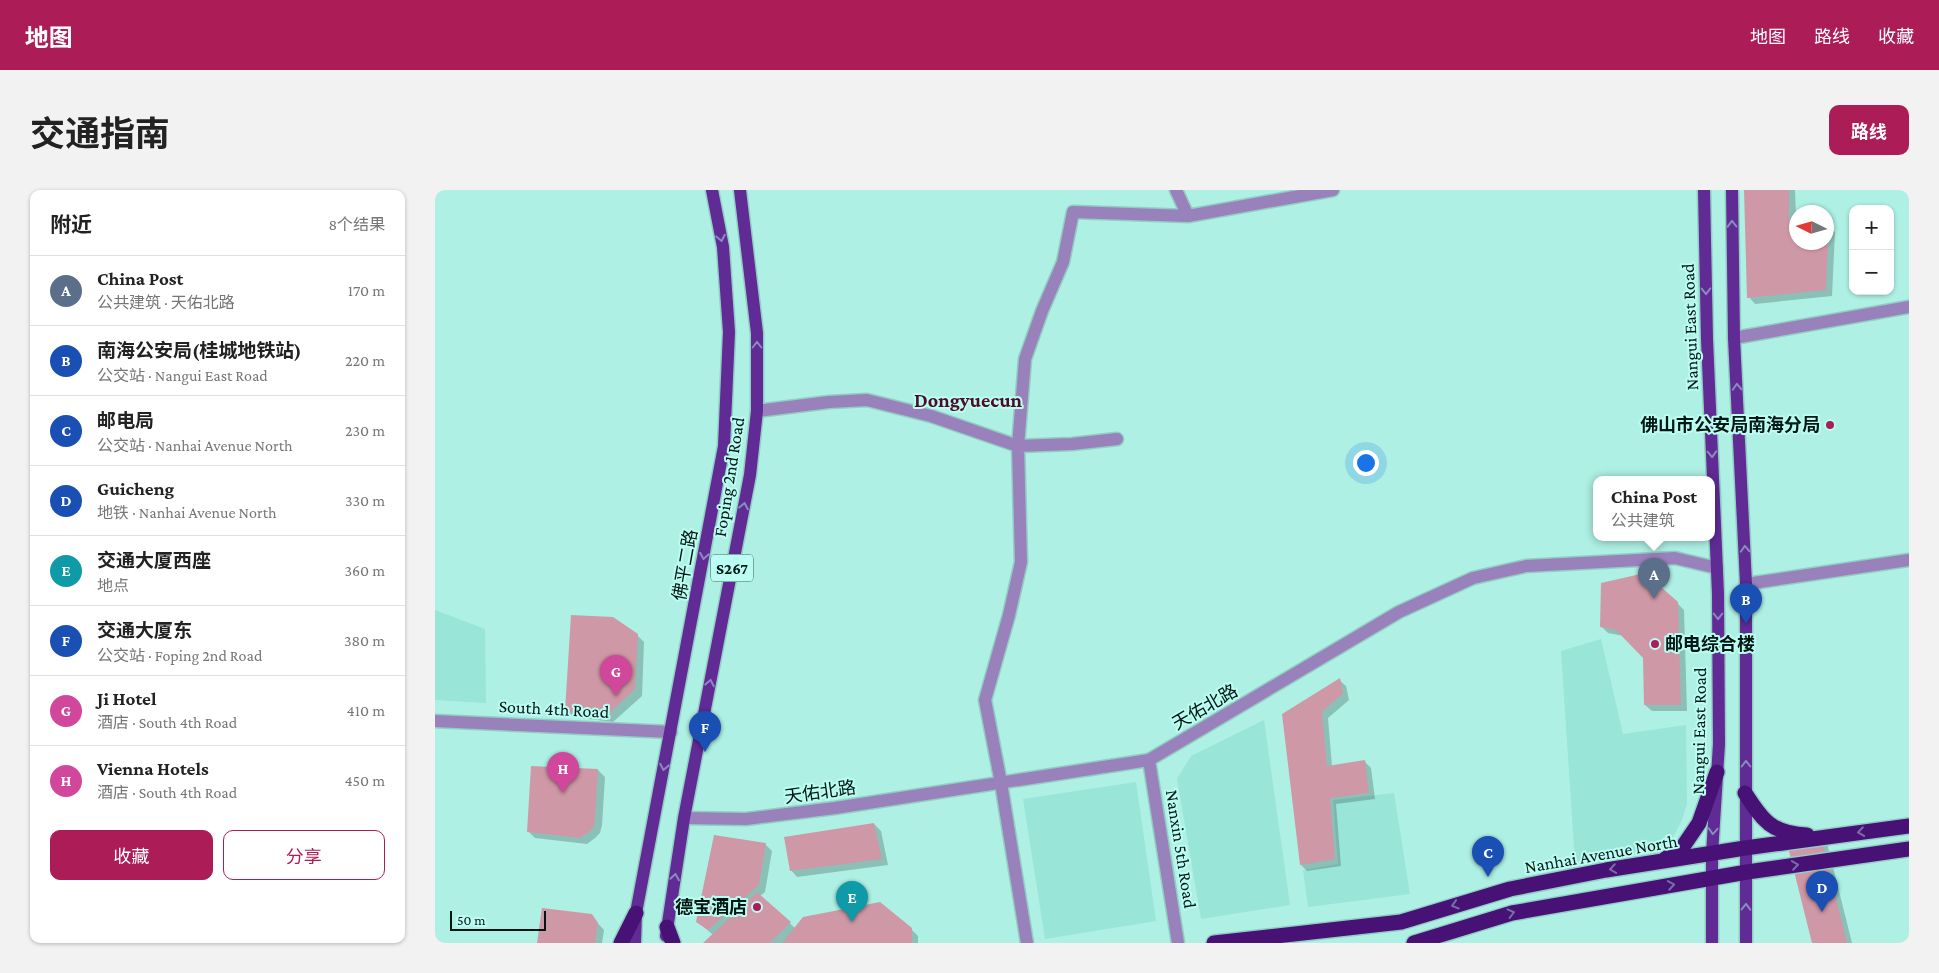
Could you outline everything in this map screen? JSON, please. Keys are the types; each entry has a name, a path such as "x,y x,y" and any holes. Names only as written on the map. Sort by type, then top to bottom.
{"highway":[{"path":"1662,862 1682,848 1699,823 1717,772"},
{"path":"1745,792 1760,816 1773,828 1801,834 1835,836"},
{"name":"Nanhai Avenue North","path":"1214,943 1401,922 1509,889 1606,870 1745,848 1909,826"},
{"path":"1415,943 1512,913 1747,872 1909,849"},
{"path":"621,943 636,913"},
{"path":"667,927 673,943"}],"main road":[{"name":"佛平二路","path":"635,943 636,913 724,446 729,332 723,247 712,190"},
{"name":"Foping 2nd Road","path":"665,943 685,818 750,475 757,411 757,333 741,190"},
{"name":"Nangui East Road","path":"1704,190 1707,339 1713,476"},
{"path":"1732,190 1734,338 1746,584 1746,943"},
{"name":"Nangui East Road","path":"1712,943 1712,854 1719,744 1715,522"}],"street":[{"path":"1176,190 1187,216"},
{"path":"1027,943 1001,783 985,700 1009,615 1021,562 1018,446 1025,359 1042,311 1063,262 1073,212 1187,216 1333,190"},
{"path":"1734,338 1909,307"},
{"path":"757,411 829,402 867,400 931,416 1018,446 1073,444 1117,438"},
{"name":"天佑北路","path":"685,818 747,819 835,808 1149,760 1399,612 1473,578 1526,566 1675,558 1717,568"},
{"path":"1746,584 1909,560"},
{"name":"South 4th Road","path":"435,721 671,732"},
{"name":"Nanxin 5th Road","path":"1149,760 1178,943"}],"shaded area":[{"path":"435,610 485,629 486,703 435,700"},
{"path":"1601,639 1623,734 1686,725 1687,804 1681,822 1673,837 1660,849 1575,862 1561,651"},
{"path":"1264,720 1290,905 1201,919 1177,779 1191,756"},
{"path":"1136,782 1156,921 1045,939 1023,799"},
{"path":"1394,793 1410,894 1308,907 1303,870 1338,864 1333,800"}],"building":[{"path":"1744,190 1789,190 1789,250 1828,250 1826,290 1747,298"},
{"name":"邮电综合楼","path":"1645,573 1678,602 1681,705 1644,705 1643,658 1616,630 1600,627 1601,583"},
{"path":"571,615 613,617 638,634 635,689 606,716 565,711"},
{"path":"1340,678 1343,693 1322,712 1327,766 1365,760 1369,793 1330,798 1335,859 1300,865 1282,714"},
{"path":"531,766 598,769 594,827 589,832 580,838 527,832"},
{"path":"874,823 882,859 790,871 784,837"},
{"path":"1820,831 1847,943 1812,943 1786,839"},
{"path":"714,835 766,843 759,885 708,930 696,922"},
{"name":"德宝酒店","path":"757,892 791,922 770,943 703,943"},
{"path":"880,902 912,928 912,943 782,943 803,917"},
{"path":"542,908 592,914 598,923 595,943 537,943"}],"place":[{"name":"佛山市公安局南海分局","path":"1830,425"},
{"name":"China Post","path":"1654,599"},
{"name":"南海公安局(桂城地铁站)","path":"1746,624"},
{"name":"邮电综合楼","path":"1655,644"},
{"name":"Ji Hotel","path":"616,696"},
{"name":"交通大厦东","path":"705,752"},
{"name":"Vienna Hotels","path":"563,793"},
{"name":"邮电局","path":"1488,877"},
{"name":"德宝酒店","path":"757,907"},
{"name":"Guicheng","path":"1822,912"},
{"name":"交通大厦西座","path":"852,922"}],"district":[{"name":"Dongyuecun","path":"968,400"}]}
